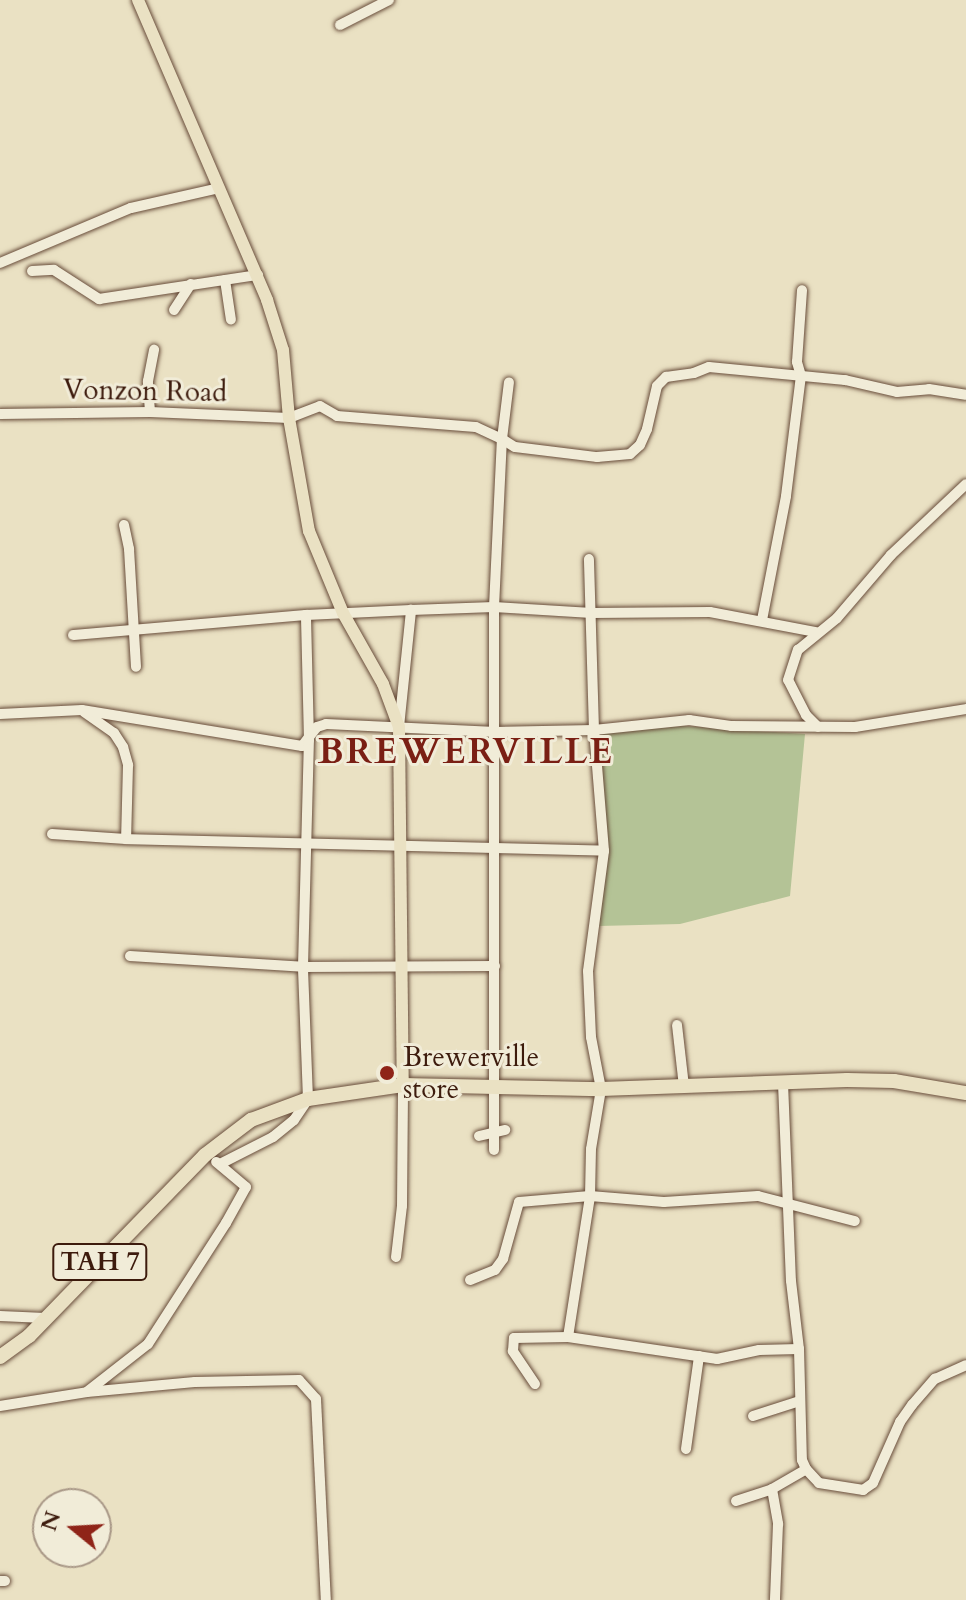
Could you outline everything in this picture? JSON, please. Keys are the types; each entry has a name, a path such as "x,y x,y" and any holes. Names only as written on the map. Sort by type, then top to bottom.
{"highway":[{"name":"TAH 7","path":"0,1357 45,1318 205,1155 251,1120 308,1099 403,1085 601,1089 894,1081 966,1093"}],"main road":[{"path":"138,0 258,275 283,350 289,418 309,531 343,613 383,684 399,727 403,1085"}],"street":[{"path":"340,25 389,0"},
{"path":"0,263 131,208 219,188"},
{"path":"32,271 54,270 99,299 258,275"},
{"path":"225,280 231,320"},
{"path":"174,310 191,284"},
{"path":"762,620 786,496 801,376 797,362 802,290"},
{"path":"150,412 148,381 154,350"},
{"path":"502,439 515,447 611,458 630,454 640,445 657,386 666,377 694,373 709,367 845,380 897,392 929,389 966,395"},
{"path":"494,1150 499,1132 493,848 496,732 494,607 502,439 509,382"},
{"name":"Vonzon Road","path":"0,414 150,412 289,418 320,406 337,416 476,427 502,439"},
{"path":"818,727 806,715 788,680 798,650 816,632 837,618 891,555 966,484"},
{"path":"124,525 129,549 136,667"},
{"path":"568,1337 590,1196 591,1149 601,1089 591,1037 588,971 604,851 594,730 589,559"},
{"path":"73,635 306,615 494,607 592,613 710,612 816,632"},
{"path":"399,727 411,610"},
{"path":"220,1164 273,1137 294,1120 308,1099 303,967 309,740 306,615"},
{"path":"0,714 82,710 262,737 291,746 302,746 317,727 326,724 496,732 594,730 689,720 731,726 855,727 966,709"},
{"path":"82,710 114,733 123,747 128,765 126,839"},
{"path":"52,834 126,839 604,851"},
{"path":"130,956 303,967 495,966"},
{"path":"677,1025 684,1086"},
{"path":"783,1083 787,1203 799,1349 802,1460 806,1469 819,1483 863,1490 873,1483 900,1422 912,1405 935,1379 966,1365"},
{"path":"396,1257 402,1206 403,1085"},
{"path":"479,1136 499,1132"},
{"path":"87,1392 148,1344 202,1264 246,1187 205,1155"},
{"path":"470,1280 495,1270 503,1259 519,1202 590,1196 664,1202 758,1196 855,1221"},
{"path":"0,1316 45,1318"},
{"path":"535,1384 513,1351 514,1338 568,1337 717,1359 759,1350 799,1349"},
{"path":"686,1449 699,1356"},
{"path":"0,1406 87,1392 195,1382 299,1380 316,1399 326,1600"},
{"path":"753,1416 800,1401"},
{"path":"736,1501 772,1489 806,1469"},
{"path":"772,1489 778,1524 775,1600"}],"green space":[{"path":"683,726 805,734 790,896 680,924 599,926 607,864 600,733"}],"place":[{"name":"Brewerville store","path":"387,1073"}],"district":[{"name":"BREWERVILLE","path":"466,752"}]}
